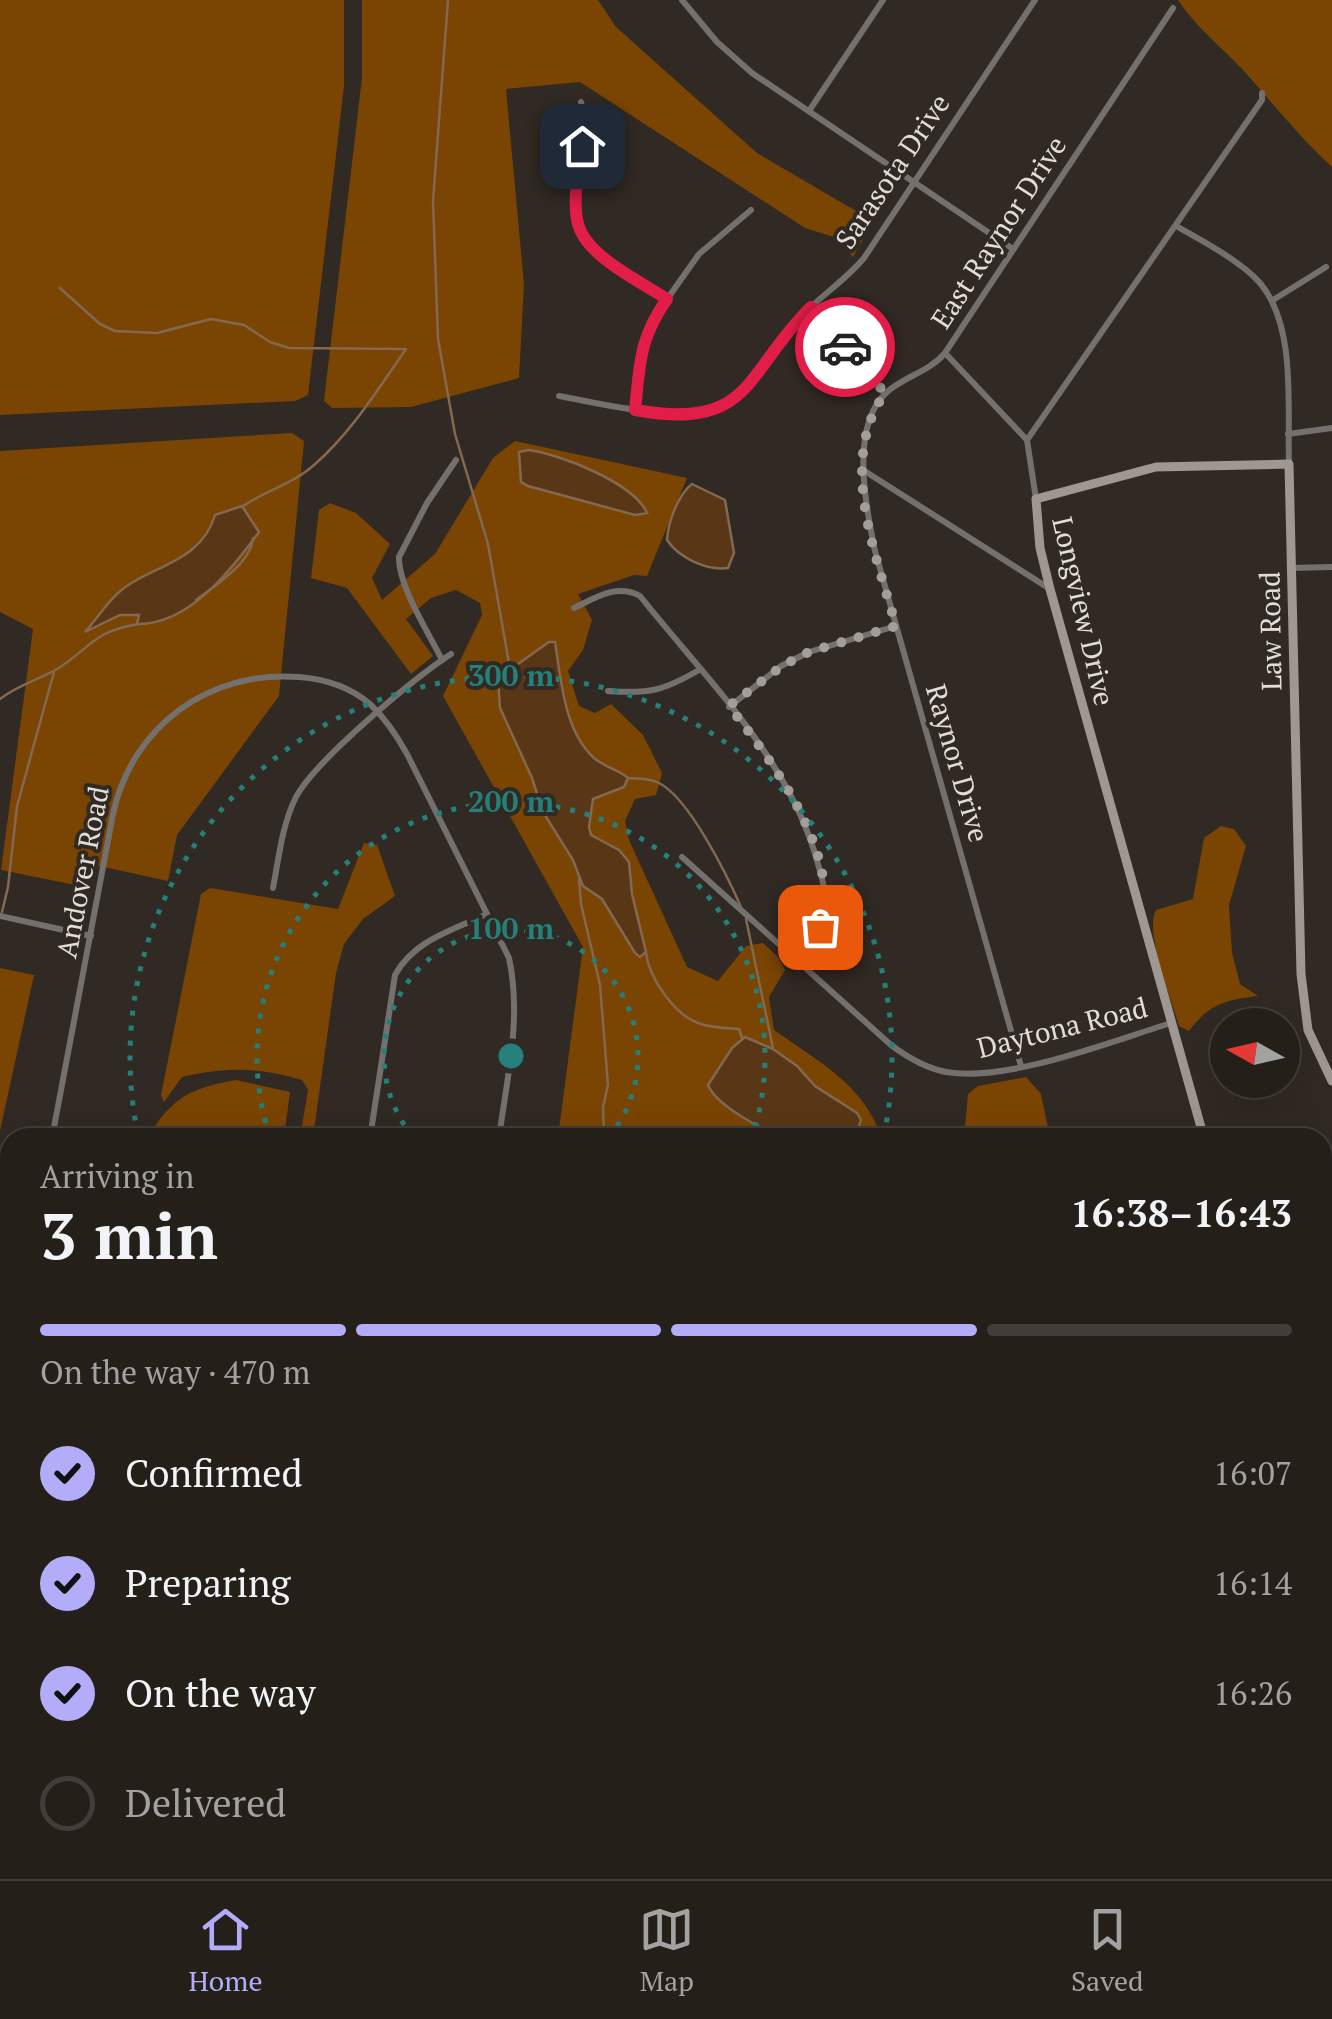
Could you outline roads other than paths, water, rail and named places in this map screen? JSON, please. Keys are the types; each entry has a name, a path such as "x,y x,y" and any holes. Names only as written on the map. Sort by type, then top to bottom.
{"street":[{"path":"682,0 735,58 1013,249"},
{"path":"809,112 882,0"},
{"name":"Sarasota Drive","path":"559,396 635,410 705,411 732,402 746,391 790,328 864,258 1035,0"},
{"name":"East Raynor Drive","path":"885,393 933,366 945,353 1173,8"},
{"path":"945,353 1027,440 1262,100 1262,93"},
{"path":"581,102 585,118 576,200 581,233 599,254 667,299"},
{"path":"635,410 640,351 650,324 707,246 752,210"},
{"path":"1176,226 1252,275 1273,300 1326,267"},
{"name":"Law Road","path":"1273,300 1280,312 1284,338 1302,985 1308,1030 1332,1081"},
{"path":"811,307 885,393 870,424 862,469 1050,589"},
{"path":"1288,434 1332,428"},
{"name":"Longview Drive","path":"1027,440 1040,548 1050,589 1201,1128"},
{"path":"442,660 398,567 399,557 427,503 456,460"},
{"path":"1036,500 1156,467 1289,464"},
{"name":"Raynor Drive","path":"862,469 875,551 1020,1066"},
{"path":"1291,568 1332,568"},
{"path":"574,608 612,591 635,593 729,706 790,789 814,848 825,904 820,927 794,961"},
{"path":"729,706 782,666 809,652 896,626"},
{"path":"273,888 289,813 298,793 325,762 451,654"},
{"path":"608,692 652,693 699,670"},
{"name":"Andover Road","path":"54,1128 113,814 123,780 153,731 180,708 226,684 283,676 336,685 370,704 378,714 406,754 508,958 516,1004 499,1128"},
{"name":"Daytona Road","path":"682,857 794,961 915,1061 965,1074 1020,1066 1173,1023"},
{"path":"372,1128 395,975 421,944 486,914"},
{"path":"0,916 91,936"}],"waterway":[{"path":"448,0 433,201 438,339 455,434 488,544 510,669"},
{"path":"60,288 100,324 115,331 157,333 211,319 244,325 270,342 289,348 404,349"},
{"path":"242,507 314,465 340,439 406,349"},
{"path":"196,600 239,565 253,538"},
{"path":"0,699 57,669 102,636 139,624"},
{"path":"2,912 17,806 54,672"},
{"path":"628,778 659,783 683,804 741,907"},
{"path":"579,879 600,985 608,1085 604,1128"},
{"path":"746,919 773,1048"},
{"path":"646,953 657,984 680,1012 703,1025 739,1029 742,1038"}]}
